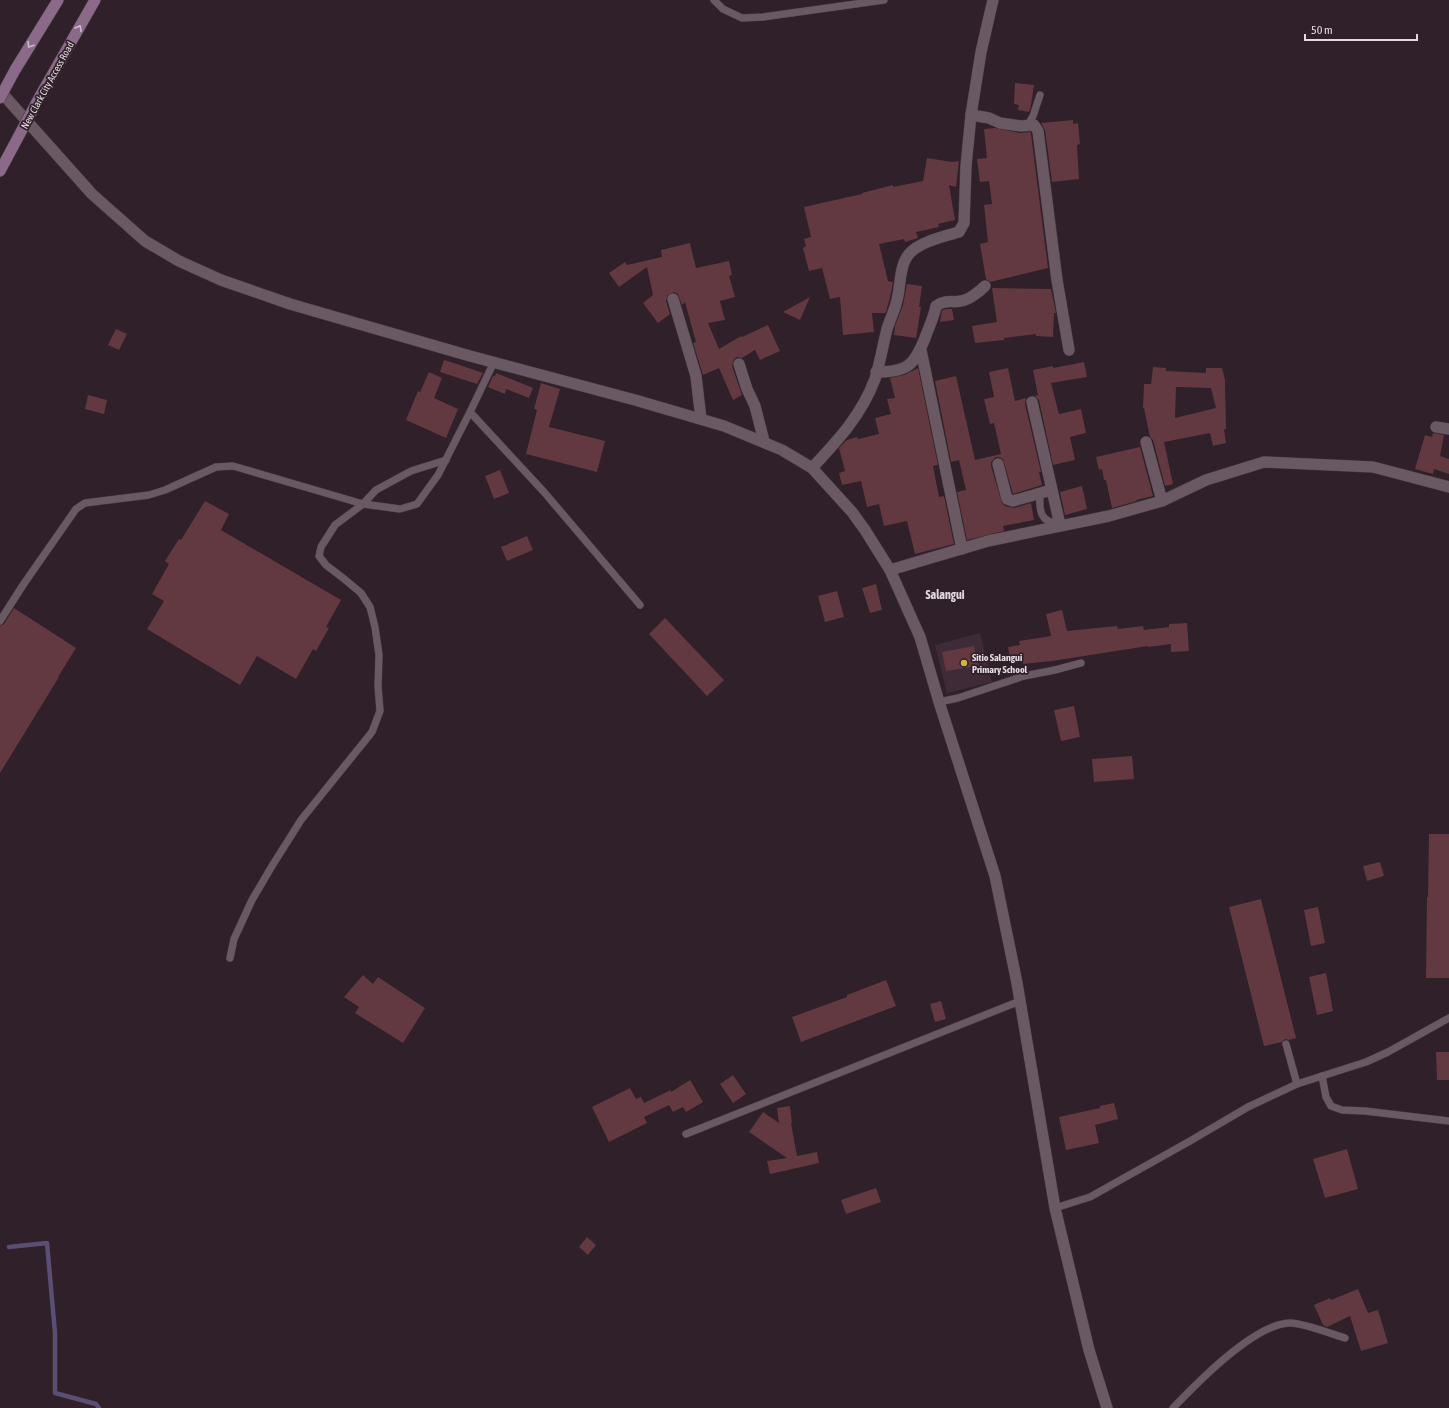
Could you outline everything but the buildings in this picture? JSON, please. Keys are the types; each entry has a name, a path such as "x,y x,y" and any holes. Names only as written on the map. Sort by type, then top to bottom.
{"main road":[{"path":"0,98 15,70 58,0"},
{"name":"New Clark City Access Road","path":"0,171 39,98 95,0"}],"street":[{"path":"812,468 844,433 864,404 876,372 890,320 897,301 904,262 909,254 916,248 959,232 964,222 966,166 971,115 981,52 993,0"},
{"path":"0,91 92,194 127,227 145,241 163,252 221,280 290,304 701,419 764,441 812,468 852,512 890,570 920,637 995,876 1020,1000 1055,1208 1089,1350 1107,1408"},
{"path":"971,115 989,118 1000,123 1021,126 1034,125 1038,131 1057,280 1069,350"},
{"path":"876,372 893,372 910,364 921,350 934,317 936,306 942,302 961,301 985,286"},
{"path":"673,299 696,376 701,419"},
{"path":"921,350 962,549"},
{"path":"739,364 755,406 764,441"},
{"path":"1032,402 1059,524"},
{"path":"1436,427 1449,429"},
{"path":"1146,442 1162,501"},
{"path":"890,570 996,539 1059,524 1109,516 1162,501 1206,480 1264,462 1373,466 1449,487"},
{"path":"998,464 1009,500 1013,501 1051,490"}],"lane":[{"path":"714,0 723,9 742,18 763,18 884,0"},
{"path":"1028,125 1033,116 1040,94"},
{"path":"0,621 76,509 86,503 149,495 165,490 216,467 233,466 364,504 400,509 417,504 438,476 494,362"},
{"path":"470,412 544,492 640,605"},
{"path":"230,958 234,939 252,900 272,866 301,820 372,732 380,711 378,686 379,655 375,627 370,608 361,593 326,565 319,556 321,547 335,525 364,504 376,490 411,471 446,460"},
{"path":"1040,494 1039,506 1042,516 1050,522 1059,524"},
{"path":"940,702 958,698 1024,676 1081,663"},
{"path":"686,1134 1020,1000"},
{"path":"1055,1208 1090,1197 1248,1107 1297,1084 1366,1062 1388,1052 1449,1018"},
{"path":"1286,1044 1297,1084"},
{"path":"1322,1076 1326,1097 1331,1106 1342,1110 1365,1111 1449,1121"},
{"path":"1172,1408 1199,1380 1229,1355 1269,1328 1290,1322 1345,1338"}],"shaded area":[{"name":"Sitio Salangui Primary School","path":"980,633 992,682 947,693 935,645"}],"waterway":[{"path":"9,1247 47,1243 55,1333 55,1393 96,1404 99,1408"}],"place":[{"name":"Sitio Salangui Primary School","path":"964,663"}],"district":[{"name":"Salangui","path":"945,595"}]}
